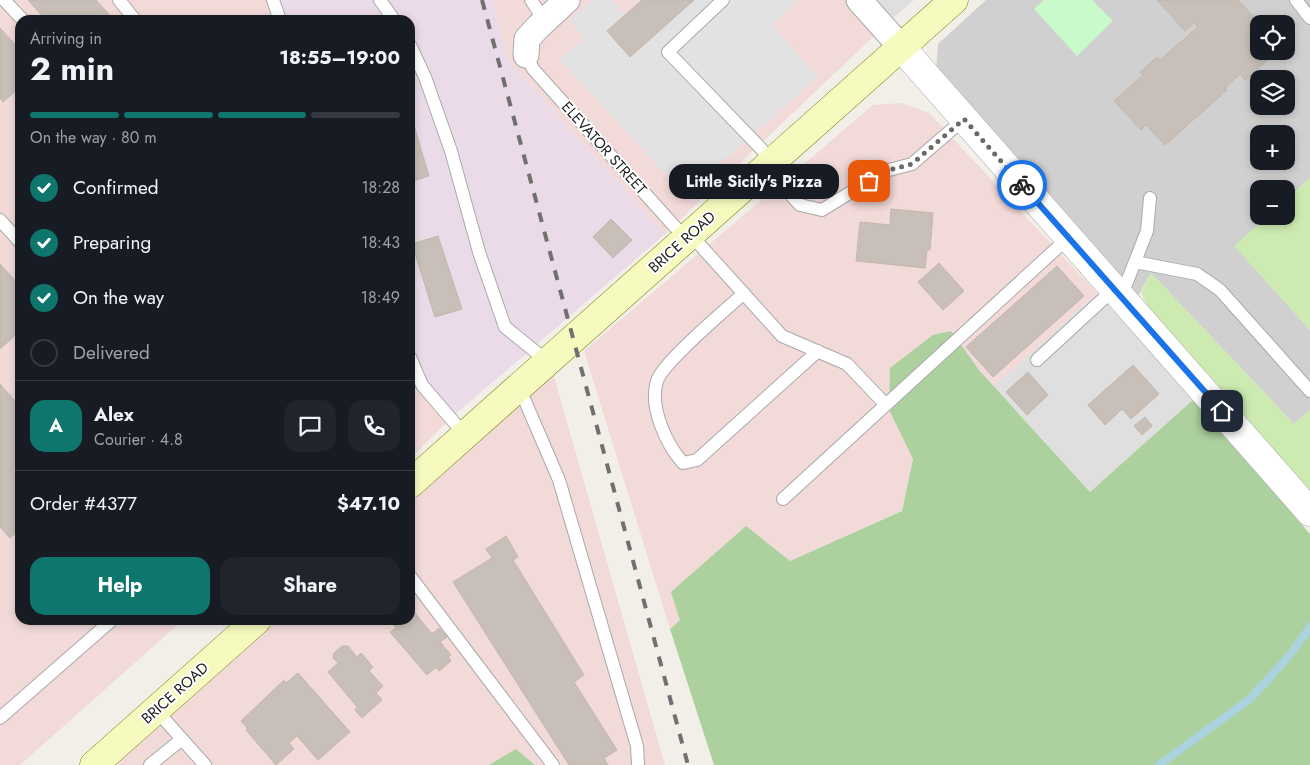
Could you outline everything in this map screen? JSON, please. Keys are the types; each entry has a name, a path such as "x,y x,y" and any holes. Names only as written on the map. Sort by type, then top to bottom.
{"main road":[{"name":"BRICE ROAD","path":"415,479 954,0"},
{"name":"BRICE ROAD","path":"94,765 249,625"}],"street":[{"path":"526,55 527,39 544,20 567,0"},
{"path":"859,0 1310,512"}],"lane":[{"path":"4,0 18,15"},
{"path":"119,0 131,15"},
{"path":"273,0 278,15"},
{"path":"380,0 390,15"},
{"path":"531,0 544,20"},
{"path":"723,0 668,52 769,164 800,205 822,210 885,171 912,164 964,119"},
{"path":"1296,0 1310,18"},
{"name":"ELEVATOR STREET","path":"526,55 533,69 688,236 744,293 782,336 847,364 886,405"},
{"path":"415,56 425,77 451,151 479,252 505,327 547,361"},
{"path":"1037,360 1117,293 1135,262 1147,231 1150,198"},
{"path":"0,220 15,236"},
{"path":"783,499 1068,238"},
{"path":"1135,262 1196,274 1220,290 1310,390"},
{"path":"744,293 676,356 657,379 655,398 660,419 673,452 683,463 697,460 818,351"},
{"path":"415,369 422,385 465,434"},
{"path":"519,387 559,480 637,746 638,765"},
{"path":"415,583 553,765"},
{"path":"0,718 106,625"},
{"path":"156,710 205,765"},
{"path":"150,765 182,739"}],"shaded area":[{"path":"0,0 269,0 274,15 15,15 15,625 177,625 20,765 0,765"},
{"path":"269,0 493,0 507,59 665,234 451,418 415,375 415,15 274,15"},
{"path":"493,0 875,0 892,19 665,234 507,59"},
{"path":"593,0 611,0 626,15 607,31 630,57 694,0 798,0 772,25 818,77 685,195 559,59 584,38 570,20"},
{"path":"875,0 914,0 892,19"},
{"path":"986,0 1310,0 1310,178 1295,192 1295,180 1250,180 1250,225 1258,225 1235,246 1310,330 1310,410 1294,424 1151,273 1136,300 936,71 938,44"},
{"path":"901,103 929,113 1097,293 994,386 979,370 889,410 913,459 902,511 790,561 680,620 670,629 584,351 873,105"},
{"path":"1097,293 1194,399 1090,492 994,386"},
{"path":"553,373 665,765 535,765 516,750 489,765 117,765 272,625 415,625 415,497"},
{"path":"415,375 451,418 415,454"}],"green space":[{"path":"1044,0 1092,0 1113,21 1077,56 1034,9"},
{"path":"1310,178 1310,330 1234,246 1258,225 1295,225 1295,192"},
{"path":"1151,273 1294,424 1310,410 1310,492 1155,321 1141,293"},
{"path":"951,331 979,370 1090,492 1194,399 1310,534 1310,765 714,765 670,629 680,620 671,592 746,526 790,561 902,511 913,459 889,410 890,368 933,335"},
{"path":"516,749 535,765 489,765"}],"building":[{"path":"28,0 96,0 110,15 42,15"},
{"path":"642,0 694,0 630,57 607,31"},
{"path":"1157,0 1238,0 1252,15 1250,15 1250,60 1268,60 1256,70 1250,70 1250,76 1245,80 1240,74 1225,88 1227,90 1165,145 1146,125 1141,130 1114,101 1143,75 1140,72 1157,57 1160,60 1198,27 1194,23 1185,31"},
{"path":"0,28 15,44 15,91 3,102 0,98"},
{"path":"415,129 429,176 415,180"},
{"path":"891,209 933,213 930,250 927,250 925,268 856,261 860,222 890,225"},
{"path":"611,219 632,240 613,258 593,237"},
{"path":"438,236 462,309 435,317 415,254 415,243"},
{"path":"939,263 964,291 943,310 918,282"},
{"path":"0,264 15,280 15,336 0,349"},
{"path":"1057,266 1084,296 993,377 966,347"},
{"path":"1133,365 1159,394 1131,419 1122,409 1105,425 1088,405"},
{"path":"1028,372 1048,395 1027,415 1006,392"},
{"path":"0,384 15,401 15,534 10,538 0,527"},
{"path":"1145,417 1152,426 1142,435 1134,426"},
{"path":"506,536 518,557 513,560 584,675 574,682 617,750 604,758 608,765 569,765 453,582 492,558 486,549"},
{"path":"415,613 432,634 439,628 447,637 440,642 451,655 448,657 451,661 439,671 436,667 427,675 390,632 396,628 393,625 415,625"},
{"path":"342,646 348,646 357,657 361,653 373,667 369,671 383,686 376,693 382,700 362,718 355,710 357,707 328,672 338,663 333,658 334,653"},
{"path":"298,673 350,732 318,760 297,736 289,743 294,749 276,765 246,730 248,729 241,721 284,680 286,683"}],"waterway":[{"path":"1159,765 1250,699 1290,655 1310,627"}],"railway":[{"path":"482,0 688,765"}],"way so far":[{"path":"869,181 885,171 912,164 964,119 1022,185"}],"place":[{"name":"Little Sicily's Pizza","path":"869,181"}],"route":[{"path":"1022,185 1222,411"}]}
